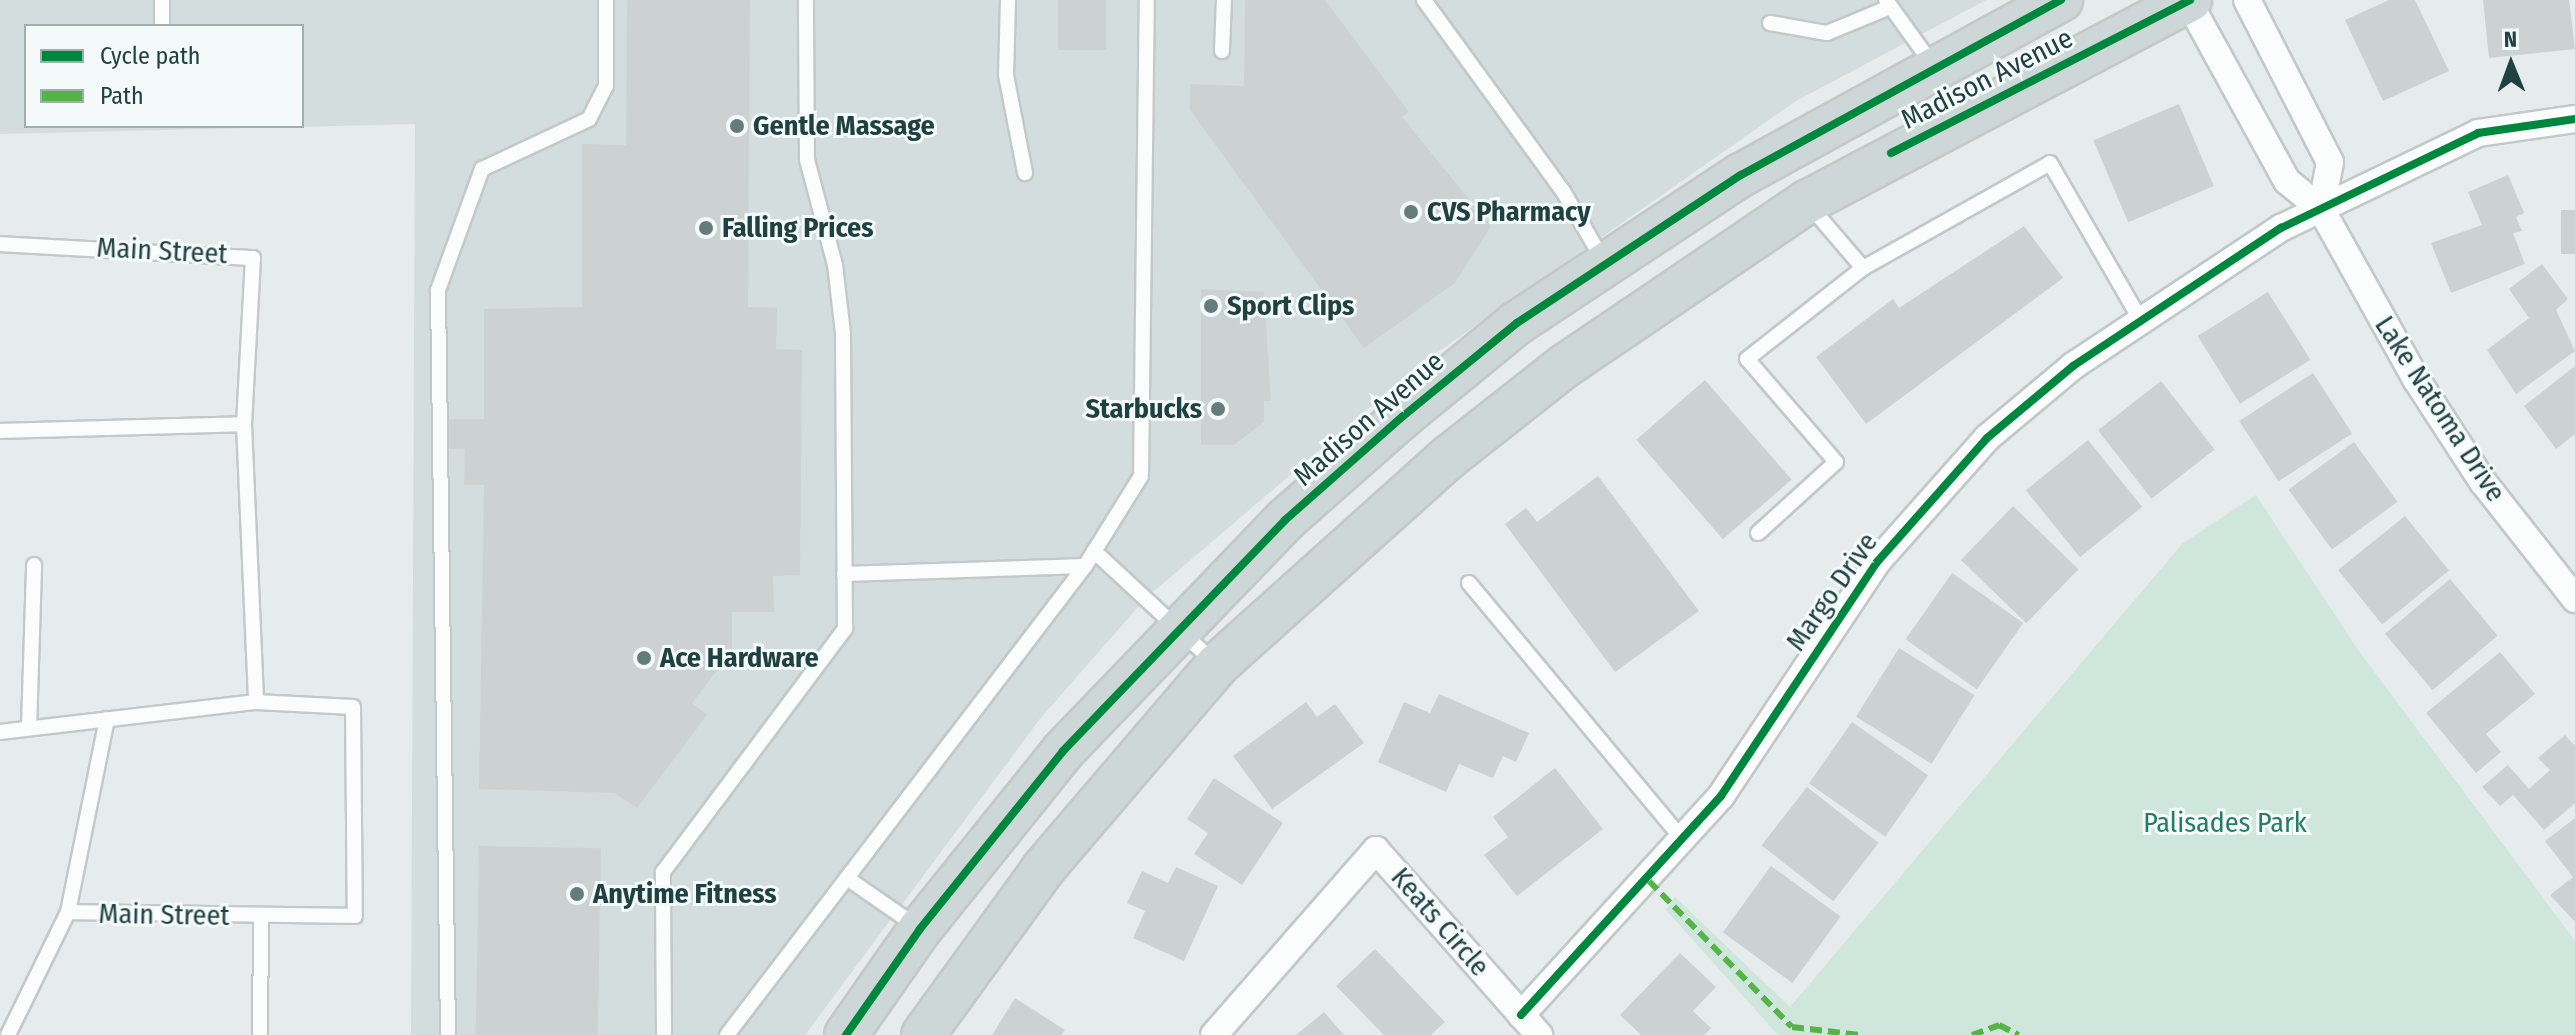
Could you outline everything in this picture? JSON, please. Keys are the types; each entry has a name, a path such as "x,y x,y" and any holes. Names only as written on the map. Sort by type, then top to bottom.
{"main road":[{"name":"Madison Avenue","path":"846,1035 920,929 1063,751 1179,626 1402,417 1517,323 1741,175 1933,66 2061,0"},
{"name":"Madison Avenue","path":"923,1035 1043,869 1217,665 1358,533 1566,365 1807,202 2189,0"}],"street":[{"name":"Lake Natoma Drive","path":"2189,0 2287,181 2321,209 2416,379 2483,482 2575,599"},
{"path":"2247,0 2330,162 2321,209"},
{"name":"Margo Drive","path":"1521,1015 1685,841 1928,497 2009,420 2140,319 2321,209 2478,133 2575,119"},
{"name":"Keats Circle","path":"1214,1035 1376,850 1539,1035"}],"lane":[{"path":"162,0 162,24"},
{"path":"448,1035 438,290 482,169 589,119 606,86 606,0"},
{"path":"664,1035 663,872 834,651 845,629 843,333 835,265 807,160 806,0"},
{"path":"1008,0 1006,75 1025,173"},
{"path":"727,1035 1085,566 1141,476 1147,450 1147,0"},
{"path":"1222,51 1224,0"},
{"path":"1424,0 1563,191 1606,266"},
{"path":"1770,23 1827,33 1888,3 1933,66"},
{"path":"1758,533 1836,462 1747,359 1863,268 2050,163 2140,319"},
{"path":"1807,202 1863,268"},
{"name":"Main Street","path":"0,244 253,258 244,424 256,702"},
{"path":"0,431 244,424"},
{"path":"1094,551 1179,626 1217,665"},
{"path":"29,728 34,565"},
{"path":"844,574 1085,566"},
{"path":"1469,583 1685,841"},
{"name":"Main Street","path":"0,732 256,702 353,707 355,916 68,912"},
{"name":"Main Street","path":"8,1035 68,912 107,719"},
{"path":"847,878 920,929"},
{"name":"Main Street","path":"260,1035 261,917"}],"shaded area":[{"path":"0,0 1986,0 1796,101 1418,366 1146,598 1039,720 805,1035 411,1035 415,124 304,127 304,24 24,24 24,128 249,128 0,134"}],"green space":[{"name":"Palisades Park","path":"2256,495 2356,647 2575,941 2575,1035 1778,1035 1666,910 1675,897 1790,1007 2182,544"}],"building":[{"path":"627,0 750,0 748,307 777,308 776,349 802,350 800,575 773,576 774,612 732,612 732,651 692,703 707,715 637,808 615,793 479,789 484,485 464,485 465,449 448,449 448,419 484,419 484,309 582,307 582,144 626,145"},
{"path":"1058,0 1106,0 1106,50 1058,50"},
{"path":"1245,0 1325,0 1409,112 1402,117 1491,226 1455,283 1364,348 1190,110 1190,84 1244,86"},
{"path":"2389,0 2415,0 2449,71 2383,101 2345,20"},
{"path":"2483,0 2569,0 2575,49 2489,58"},
{"path":"2179,104 2214,186 2128,222 2093,140"},
{"path":"2508,175 2524,213 2516,217 2522,231 2513,233 2525,264 2451,293 2431,243 2482,225 2468,192"},
{"path":"2561,210 2575,210 2575,254 2561,254"},
{"path":"2024,226 2063,278 1866,424 1816,357 1893,299 1899,308"},
{"path":"2542,264 2568,299 2556,310 2575,351 2516,394 2487,350 2529,318 2509,289"},
{"path":"1201,289 1264,292 1271,401 1264,401 1264,422 1234,445 1201,445"},
{"path":"2268,292 2310,360 2240,404 2198,336"},
{"path":"2575,366 2575,434 2556,449 2524,406"},
{"path":"2313,373 2352,433 2278,481 2239,421"},
{"path":"1705,380 1792,480 1723,539 1636,440"},
{"path":"2161,381 2215,450 2152,499 2098,430"},
{"path":"2088,440 2142,507 2080,557 2026,490"},
{"path":"2354,442 2397,502 2332,549 2288,490"},
{"path":"1598,476 1699,611 1615,672 1505,524 1526,508 1537,522"},
{"path":"2013,506 2078,569 2026,623 1961,560"},
{"path":"2405,516 2449,570 2382,625 2338,570"},
{"path":"1952,573 2023,623 1977,689 1906,639"},
{"path":"2450,579 2498,636 2432,690 2385,634"},
{"path":"1899,648 1974,695 1932,764 1856,717"},
{"path":"2500,652 2535,694 2486,734 2501,752 2476,773 2426,713"},
{"path":"1439,694 1529,733 1516,762 1503,756 1493,778 1459,764 1446,792 1378,762 1404,702 1430,713"},
{"path":"1306,702 1317,717 1335,704 1364,743 1272,809 1233,756"},
{"path":"1852,722 1928,775 1885,837 1809,783"},
{"path":"2565,735 2575,746 2575,803 2544,830 2513,795 2500,806 2482,787 2508,765 2529,789 2550,770 2538,758"},
{"path":"1555,768 1603,829 1517,896 1484,855 1508,837 1493,817"},
{"path":"1214,778 1283,823 1242,885 1194,854 1208,833 1187,819"},
{"path":"1807,787 1879,843 1833,901 1761,845"},
{"path":"2575,818 2575,922 2550,895 2573,877 2545,841"},
{"path":"479,846 601,848 598,1035 476,1035"},
{"path":"1771,866 1841,917 1792,983 1723,932"},
{"path":"1176,867 1218,886 1184,961 1133,938 1145,911 1127,903 1142,871 1168,883"},
{"path":"1375,949 1445,1022 1431,1035 1384,1035 1336,986"},
{"path":"1680,953 1716,987 1693,1011 1711,1028 1704,1035 1641,1035 1620,1015"},
{"path":"1015,998 1065,1030 1061,1035 992,1035"},
{"path":"1324,1012 1344,1035 1296,1035"}],"marked path":[{"path":"1649,881 1792,1027 1860,1035"},
{"path":"1972,1035 1999,1025 2019,1035"}],"cycle path":[{"path":"846,1035 920,929 1063,751 1285,520 1402,417 1517,323 1741,175 2061,0"},
{"path":"1891,153 2190,0"},
{"path":"1521,1015 1721,796 1877,562 1987,438 2073,366 2281,228 2478,133 2575,119"}],"place":[{"name":"Gentle Massage","path":"737,126"},
{"name":"CVS Pharmacy","path":"1411,212"},
{"name":"Falling Prices","path":"706,228"},
{"name":"Sport Clips","path":"1211,306"},
{"name":"Starbucks","path":"1218,409"},
{"name":"Ace Hardware","path":"644,658"},
{"name":"Anytime Fitness","path":"577,894"}]}
